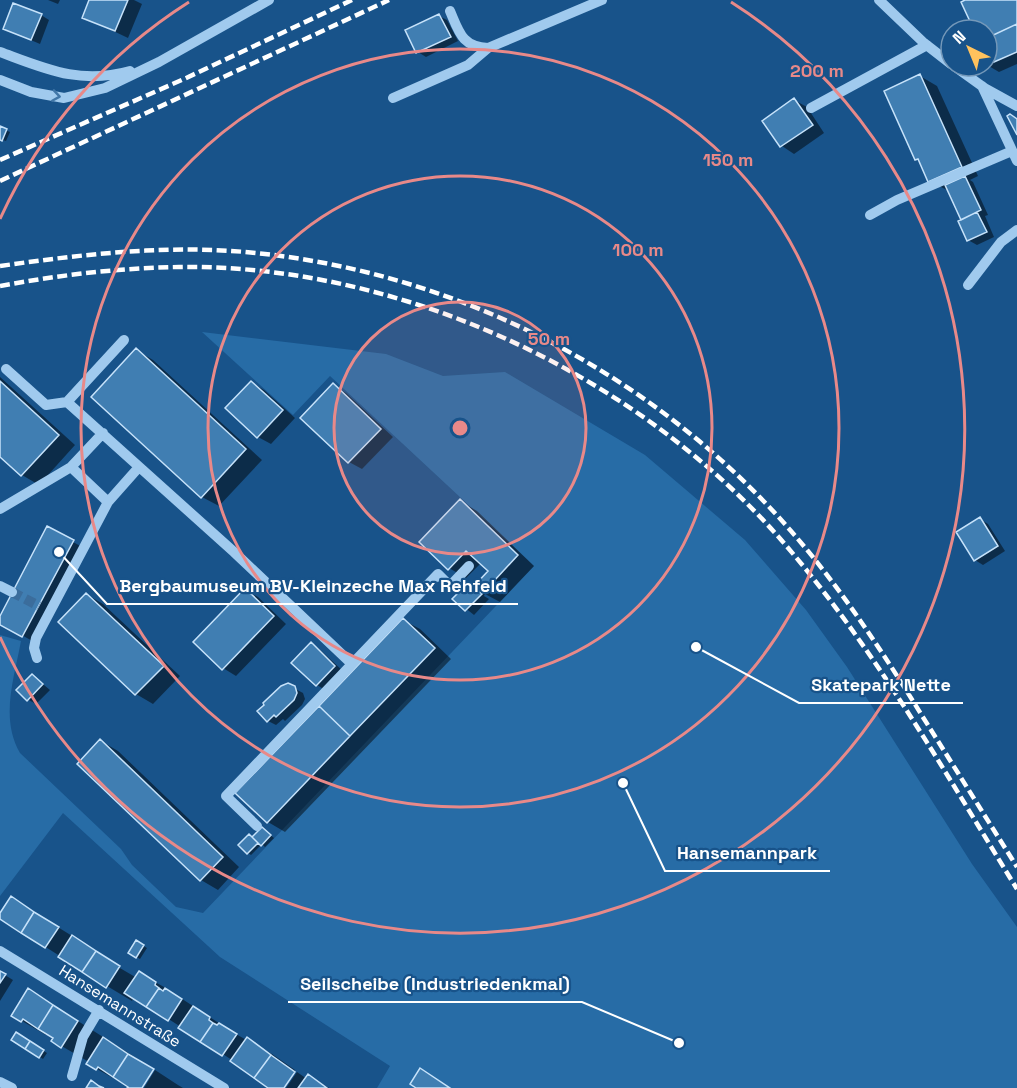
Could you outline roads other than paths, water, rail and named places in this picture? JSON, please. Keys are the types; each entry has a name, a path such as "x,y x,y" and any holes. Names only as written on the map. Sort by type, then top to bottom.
{"street":[{"path":"0,80 31,92 64,99 105,88 159,62 269,0"},
{"path":"393,98 468,65 488,48 602,0"},
{"path":"879,0 939,54"},
{"path":"450,11 460,34 467,43 476,48 488,48"},
{"path":"811,108 927,45"},
{"path":"0,52 55,72 83,77 117,74 159,62"},
{"path":"971,78 1017,106"},
{"path":"870,215 897,200 1015,156 982,86"},
{"path":"968,285 1001,242 1017,230"},
{"path":"6,369 46,405 67,402 124,340"},
{"path":"67,402 242,560 352,664"},
{"path":"0,509 71,467 103,433"},
{"path":"71,467 108,502"},
{"path":"37,658 34,648 36,638 108,502 140,467"},
{"path":"257,826 226,796 438,574 450,586 470,567"},
{"path":"0,586 12,592"},
{"path":"39,606 50,612"},
{"name":"Hansemannstraße","path":"0,951 224,1088"},
{"path":"72,1076 83,1037 99,1010"},
{"path":"0,1082 12,1088"}],"tunnel":[{"path":"12,592 39,606"}],"railway":[{"path":"0,160 184,79 352,0"},
{"path":"0,181 389,0"},
{"path":"0,266 96,254 160,250 224,250 333,265 408,284 480,309 550,342 617,380 679,425 738,475 809,552 876,643 1017,867"},
{"path":"0,286 67,275 134,269 179,267 263,271 347,285 430,309 510,341 587,381 659,428 725,482 783,542 848,624 878,667 1017,889"}],"place":[{"name":"Bergbaumuseum BV-Kleinzeche Max Rehfeld","path":"59,552"},
{"name":"Skatepark Nette","path":"696,647"},
{"name":"Hansemannpark","path":"623,783"},
{"name":"Seilscheibe (Industriedenkmal)","path":"679,1043"}]}
